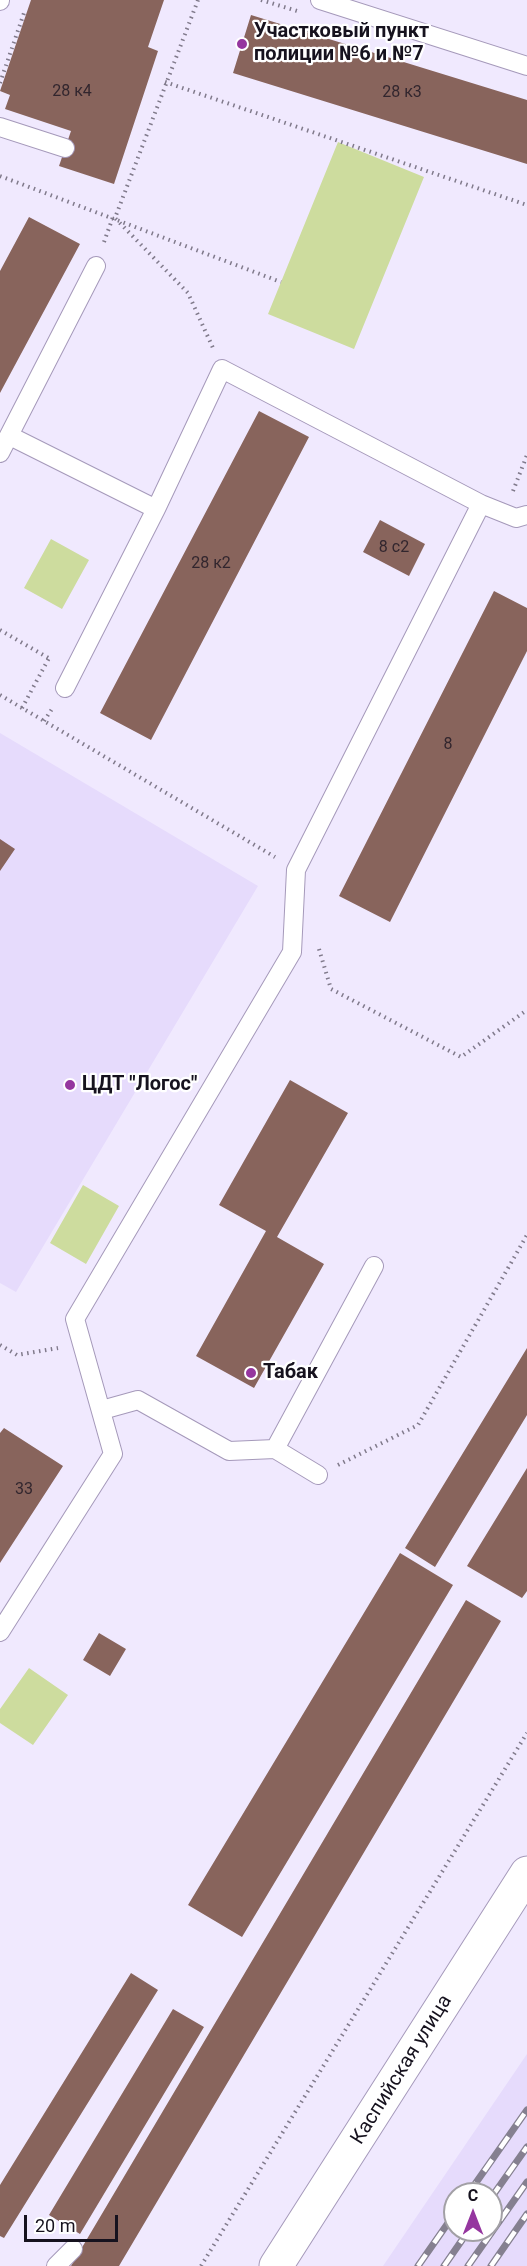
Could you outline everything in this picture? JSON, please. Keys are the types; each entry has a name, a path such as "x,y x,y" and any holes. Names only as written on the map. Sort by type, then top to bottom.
{"main road":[{"name":"Каспийская улица","path":"276,2266 527,1873"}],"lane":[{"path":"320,0 527,66"},
{"path":"0,126 65,148"},
{"path":"0,453 96,266"},
{"path":"69,680 156,509 222,369 481,504 516,518 527,515"},
{"path":"10,436 156,509"},
{"path":"0,1632 113,1454 75,1319 292,952 296,870 481,504"},
{"path":"274,1449 374,1266"},
{"path":"102,1410 138,1400 229,1451 274,1449 318,1475"},
{"path":"56,2266 73,2249"}],"path":[{"path":"114,218 198,0"},
{"path":"0,84 24,10"},
{"path":"165,82 527,205"},
{"path":"0,176 281,282"},
{"path":"114,218 188,293 222,369"},
{"path":"504,514 527,455"},
{"path":"0,630 49,658 69,680"},
{"path":"21,708 49,658"},
{"path":"318,1475 418,1425 527,1235"},
{"path":"0,1344 17,1355 83,1344"},
{"path":"201,2266 527,1733"}],"shaded area":[{"name":"ЦДТ \"Логос\"","path":"0,733 258,886 16,1292 0,1283"},
{"path":"527,2054 527,2266 383,2266"}],"green space":[{"path":"338,142 424,177 354,349 268,314"},
{"path":"51,539 89,560 62,609 24,588"},
{"path":"83,1185 119,1206 86,1264 50,1243"},
{"path":"29,1668 68,1695 33,1745 0,1723 0,1709"}],"building":[{"path":"31,0 164,0 148,47 158,51 114,184 59,166 71,131 5,109 10,95 0,91"},
{"path":"251,15 527,100 527,164 233,73"},
{"path":"29,217 80,244 0,393 0,271"},
{"path":"259,411 309,437 151,740 100,713"},
{"path":"380,520 425,544 409,576 363,552"},
{"path":"494,591 527,608 527,651 390,922 339,896"},
{"path":"0,839 15,849 0,871"},
{"path":"290,1080 348,1113 277,1237 324,1264 254,1388 196,1356 266,1231 219,1205"},
{"path":"527,1348 527,1415 435,1567 405,1548"},
{"path":"4,1428 63,1466 0,1563 0,1433"},
{"path":"527,1468 527,1591 522,1598 467,1566"},
{"path":"400,1553 453,1585 242,1937 188,1905"},
{"path":"466,1600 501,1621 119,2266 71,2266"},
{"path":"99,1633 126,1649 110,1676 83,1660"},
{"path":"131,1973 158,1990 4,2238 0,2236 0,2185"},
{"path":"173,2009 204,2027 80,2234 49,2215"}],"railway":[{"path":"476,2182 527,2110"},
{"path":"502,2182 527,2147"},
{"path":"468,2266 527,2182"},
{"path":"491,2266 527,2214"},
{"path":"418,2266 443,2230"},
{"path":"444,2266 461,2242"}],"place":[{"name":"Участковый пункт полиции №6 и №7","path":"242,44"},
{"name":"ЦДТ \"Логос\"","path":"70,1085"},
{"name":"Табак","path":"251,1373"}]}
